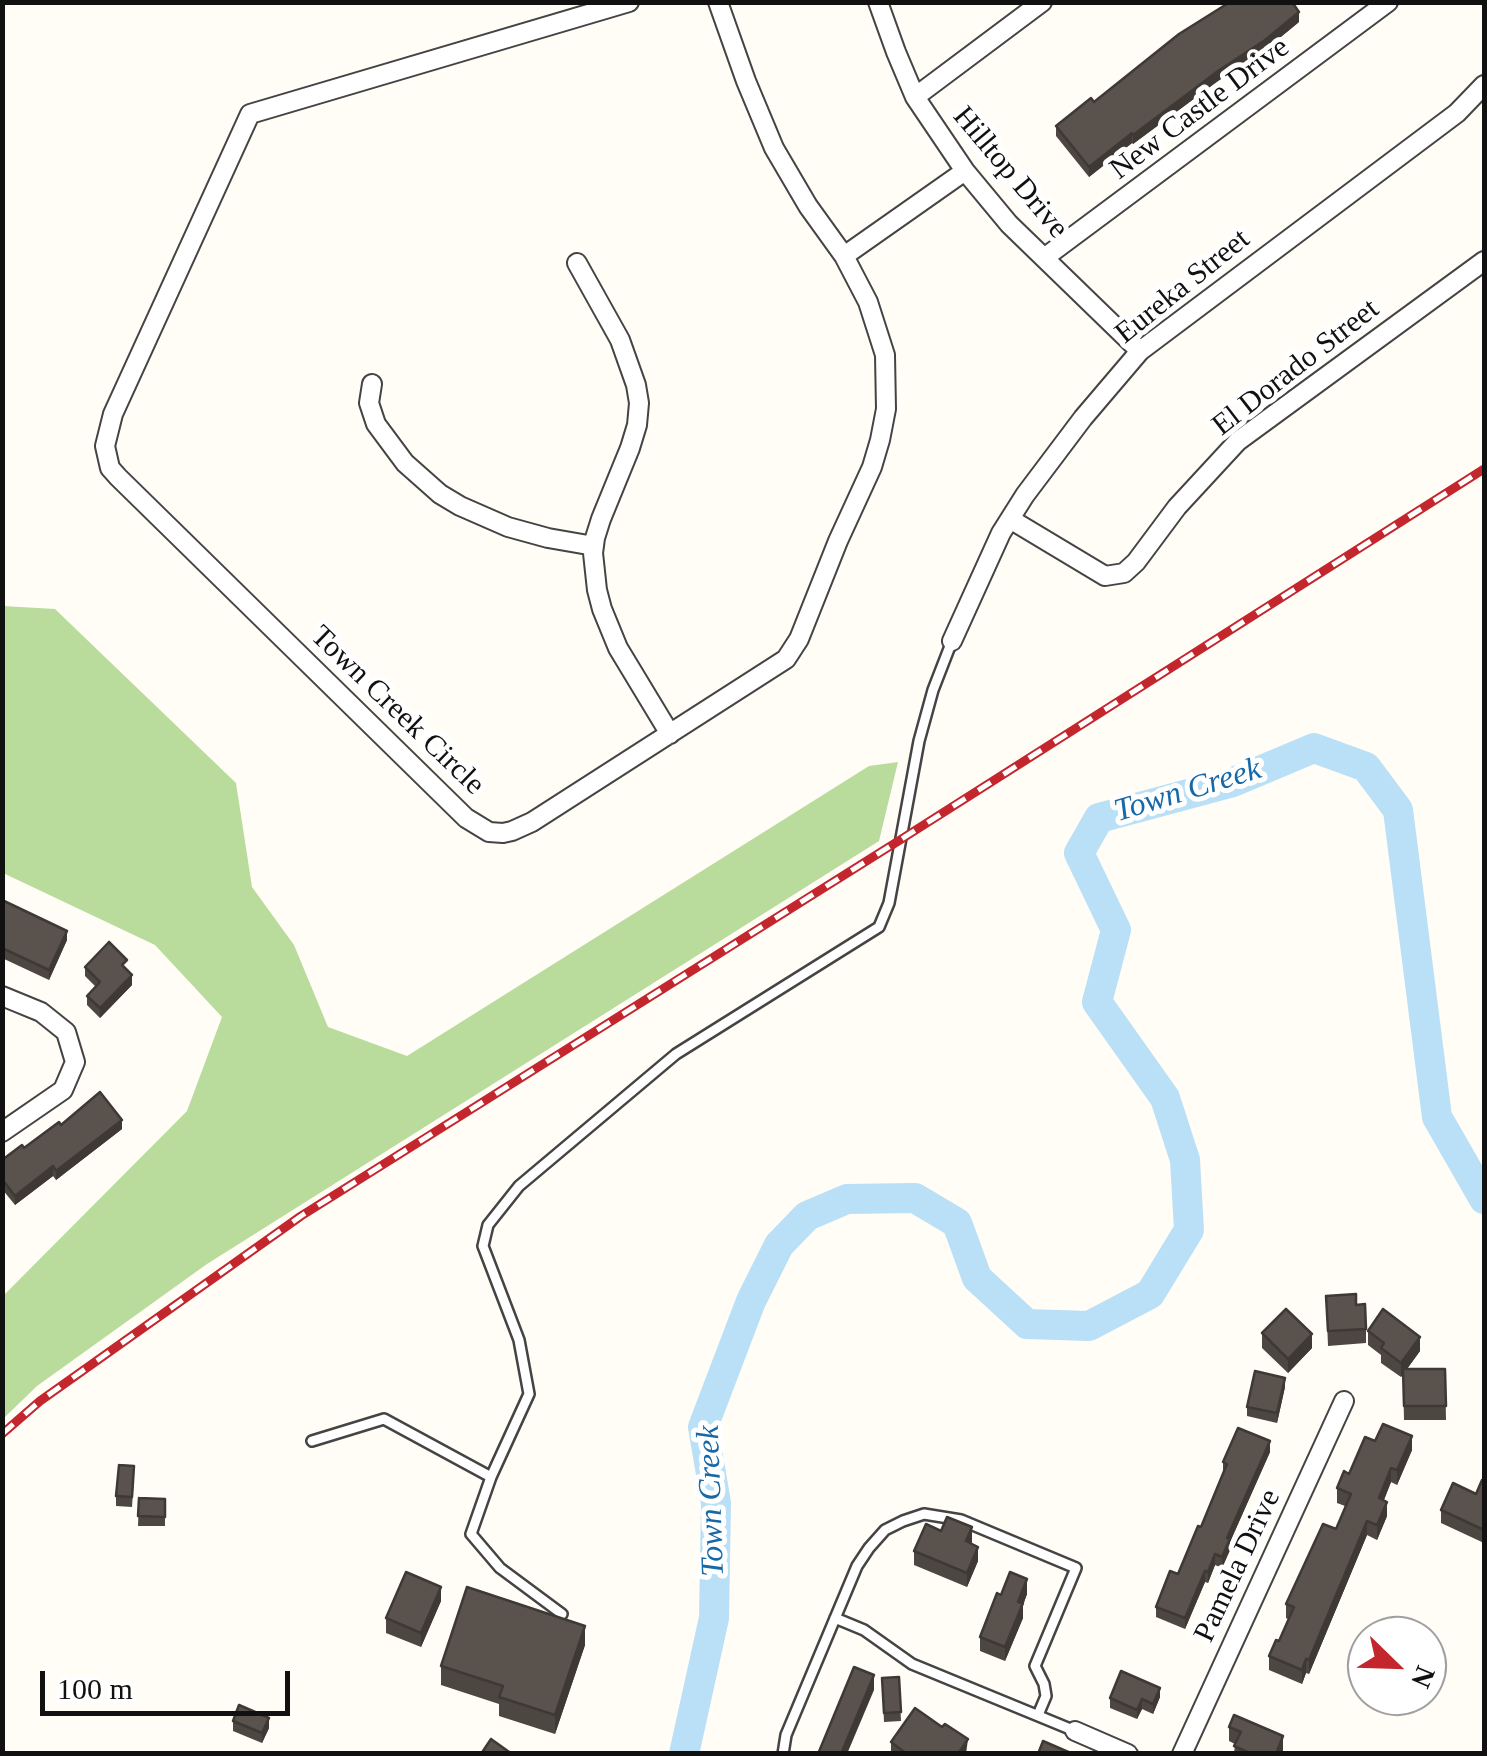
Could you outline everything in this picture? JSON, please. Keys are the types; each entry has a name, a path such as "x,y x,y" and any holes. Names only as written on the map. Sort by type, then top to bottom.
{"street":[{"name":"Town Creek Circle","path":"629,2 250,114 113,414 106,446 110,468 118,477 476,825 488,832 503,834 520,829 774,668 793,650 880,440 886,409 885,356 868,302 844,256 808,206 774,148 750,94 718,2"},
{"name":"Hilltop Drive","path":"878,2 915,97 965,171 1009,224 1140,351"},
{"path":"915,97 1042,2"},
{"name":"New Castle Drive","path":"1044,258 1388,2"},
{"name":"Eureka Street","path":"952,641 993,549 1025,494 1082,418 1140,351 1457,113 1484,85"},
{"path":"844,256 965,171"},
{"name":"El Dorado Street","path":"1010,519 1105,576 1124,573 1177,507 1238,441 1484,261"},
{"path":"577,262 620,340 640,403 630,448 600,519 594,546 596,580 605,619 618,648 670,734"},
{"path":"372,384 369,402 376,424 405,463 440,494 508,528 594,546"},
{"path":"2,996 41,1012 66,1032 75,1062 63,1090 2,1132"},
{"name":"Pamela Drive","path":"1182,1754 1344,1402"},
{"path":"1075,1731 1125,1753"}],"lane":[{"path":"562,1614 500,1568 471,1534 491,1477 529,1394 519,1340 483,1246 488,1225 519,1186 676,1054 880,927 889,903 924,724 952,641"},
{"path":"312,1441 384,1419 491,1477"},
{"path":"783,1754 786,1736 857,1566 885,1530 924,1514 960,1520 1076,1568 1035,1666 1046,1696 1038,1715"},
{"path":"835,1618 864,1630 912,1664 1075,1731"}],"green space":[{"path":"3,606 55,609 236,783 252,887 294,945 328,1027 407,1056 869,766 898,762 879,841 207,1264 37,1386 3,1419 3,1296 187,1111 222,1017 155,945 3,873"}],"building":[{"path":"1230,2 1292,2 1299,12 1089,167 1056,126 1091,98 1094,102 1179,34"},
{"path":"2,900 67,931 49,970 2,948"},
{"path":"109,942 127,960 122,965 132,975 100,1008 87,996 100,982 85,967"},
{"path":"100,1092 122,1120 56,1171 53,1166 15,1196 2,1179 2,1160 59,1122 61,1125"},
{"path":"1356,1294 1356,1305 1365,1304 1366,1329 1328,1331 1326,1296"},
{"path":"1286,1309 1312,1334 1288,1359 1262,1333"},
{"path":"1383,1309 1420,1337 1401,1363 1381,1348 1384,1343 1368,1331"},
{"path":"1403,1369 1445,1369 1446,1406 1404,1406"},
{"path":"1255,1371 1285,1378 1277,1413 1247,1407"},
{"path":"1383,1424 1412,1436 1397,1470 1391,1468 1379,1498 1387,1502 1377,1525 1367,1521 1302,1670 1269,1656 1294,1607 1286,1604 1323,1524 1336,1529 1351,1494 1337,1488 1344,1471 1349,1474 1365,1437 1375,1441"},
{"path":"1238,1428 1270,1441 1222,1557 1215,1554 1185,1618 1156,1607 1170,1571 1178,1574 1198,1526 1201,1527"},
{"path":"119,1465 134,1466 132,1497 116,1496"},
{"path":"1482,1480 1484,1530 1441,1510 1453,1483 1476,1494"},
{"path":"139,1498 165,1499 165,1517 138,1516"},
{"path":"947,1517 972,1527 966,1541 978,1547 967,1573 914,1551 926,1524 941,1531"},
{"path":"406,1572 441,1587 421,1633 386,1618"},
{"path":"1010,1572 1027,1579 1018,1602 1023,1603 1005,1647 980,1637 997,1593 1001,1595"},
{"path":"467,1587 585,1626 555,1715 499,1697 503,1686 441,1666"},
{"path":"854,1667 874,1675 841,1754 818,1754"},
{"path":"1121,1671 1160,1688 1153,1704 1142,1699 1137,1710 1110,1698"},
{"path":"899,1677 901,1712 884,1713 882,1678"},
{"path":"239,1705 269,1718 262,1733 233,1721"},
{"path":"915,1708 968,1739 958,1754 907,1754 891,1742"},
{"path":"1234,1715 1283,1736 1276,1754 1252,1754 1234,1746 1241,1732 1229,1727"},
{"path":"491,1739 512,1754 481,1754"},
{"path":"1043,1741 1073,1754 1038,1754"}],"waterway":[{"name":"Town Creek","path":"684,1754 714,1618 716,1503 703,1427 751,1301 779,1245 807,1216 847,1199 915,1198 957,1223 977,1278 1027,1324 1089,1326 1150,1294 1189,1230 1185,1160 1165,1098 1097,1002 1116,930 1079,853 1099,818 1233,782 1314,748 1366,767 1398,810 1437,1117 1484,1199"}],"railway":[{"path":"2,1434 40,1401 301,1216 1484,469"}]}
